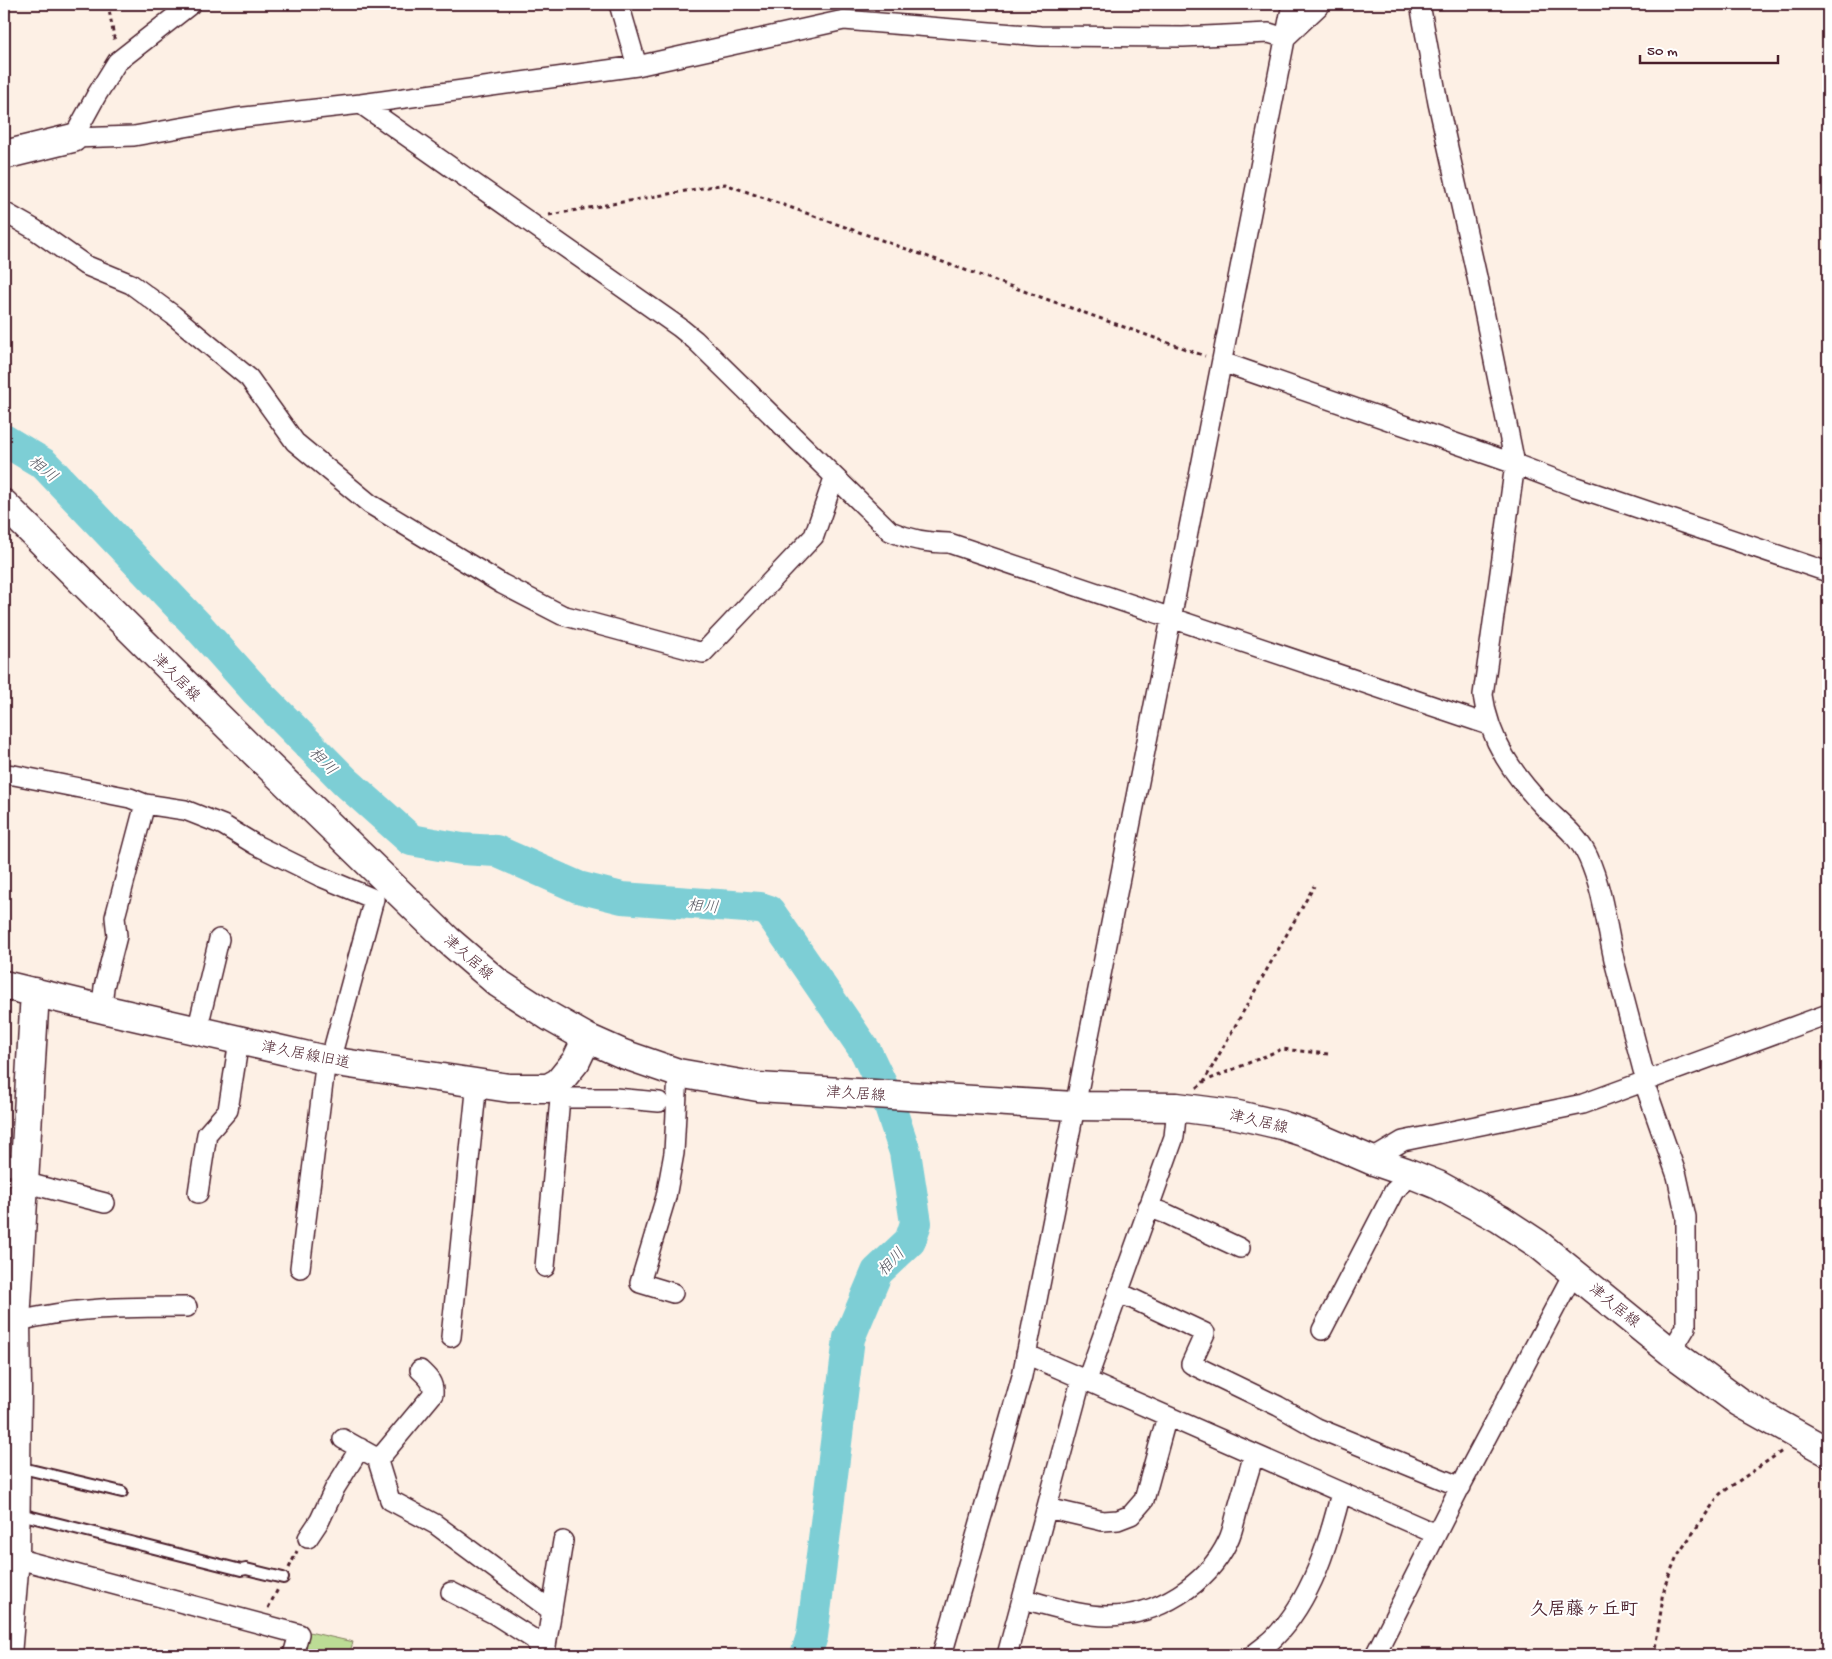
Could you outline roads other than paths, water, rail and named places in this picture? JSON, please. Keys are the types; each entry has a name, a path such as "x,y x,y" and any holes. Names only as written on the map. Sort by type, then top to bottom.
{"main road":[{"path":"4,155 73,138"},
{"name":"津久居線","path":"4,504 246,745 382,892 448,940 498,983 587,1038 623,1054 678,1073 758,1087 1074,1106 1177,1107 1238,1115 1280,1124 1316,1136 1371,1160 1413,1174 1468,1200 1500,1218 1538,1244 1671,1352 1740,1402 1828,1452"},
{"name":"津久居線旧道","path":"4,985 239,1041 328,1060 530,1089 548,1088 560,1090"},
{"path":"7,1655 16,1467 10,1388 16,1322 12,1238 35,992"},
{"path":"560,1090 587,1038"}],"street":[{"path":"73,138 117,62 191,4"},
{"path":"618,4 637,66"},
{"path":"942,1655 1022,1376 1292,4"},
{"path":"1285,38 1321,4"},
{"path":"1420,4 1438,103 1477,277 1515,464 1483,695 1489,724 1508,763 1522,783 1579,841 1594,871 1643,1070 1677,1176 1686,1217 1686,1327 1671,1352"},
{"path":"73,138 134,136 236,118 361,104 637,66 844,20 1040,36 1183,36 1269,33 1285,38"},
{"path":"361,104 679,327 797,438 834,478 890,531 906,538 927,543 949,543 1489,724"},
{"path":"4,212 34,229 85,265 131,284 173,314 249,378 295,442 370,504 502,584 562,615 703,653 814,536 834,478"},
{"path":"1222,362 1582,489 1828,572"},
{"path":"4,774 130,798 144,804 185,810 223,825 256,845 319,876 382,892 328,1060 300,1268"},
{"path":"106,1010 103,997 116,936 115,917 144,804"},
{"path":"197,1031 218,939"},
{"path":"1371,1160 1403,1141 1583,1104 1828,1014"},
{"path":"198,1193 207,1134 228,1110 239,1041"},
{"path":"673,1293 640,1283 666,1197 674,1153 678,1073"},
{"path":"451,1337 477,1082"},
{"path":"545,1267 560,1090 659,1102"},
{"path":"1007,1655 1084,1379 1118,1292 1174,1137 1177,1107"},
{"path":"17,1171 105,1202"},
{"path":"1322,1330 1394,1192 1413,1174"},
{"path":"1148,1207 1240,1248"},
{"path":"1375,1655 1436,1534 1574,1272"},
{"path":"1118,1292 1205,1333 1191,1364 1278,1406 1317,1428 1461,1487"},
{"path":"16,1322 40,1316 117,1307 187,1307"},
{"path":"1026,1354 1436,1534"},
{"path":"377,1458 433,1394 434,1388 431,1380 420,1370"},
{"path":"1047,1508 1103,1521 1118,1520 1131,1515 1144,1500 1167,1416"},
{"path":"343,1439 377,1458 390,1500 436,1524 552,1612"},
{"path":"308,1538 320,1520 335,1488 360,1448"},
{"path":"1023,1599 1074,1612 1109,1616 1135,1613 1170,1600 1207,1571 1228,1541 1254,1454"},
{"path":"1254,1655 1274,1638 1311,1584 1330,1533 1341,1493"},
{"path":"540,1654 546,1646 563,1541"},
{"path":"11,1569 299,1634 294,1655"},
{"path":"451,1592 494,1614 535,1640 540,1654"}],"lane":[{"path":"16,1467 122,1492"},
{"path":"15,1513 241,1570 246,1569 284,1578"}],"waterway":[{"name":"相川","path":"4,440 44,464 197,625 257,692 346,782 411,840 462,849 496,851 578,887 622,898 760,908 769,911 866,1052 885,1092 905,1152 916,1223 910,1241 877,1272 849,1338 812,1636 806,1655"}],"district":[{"name":"久居藤ヶ丘町","path":"1584,1608"}]}
